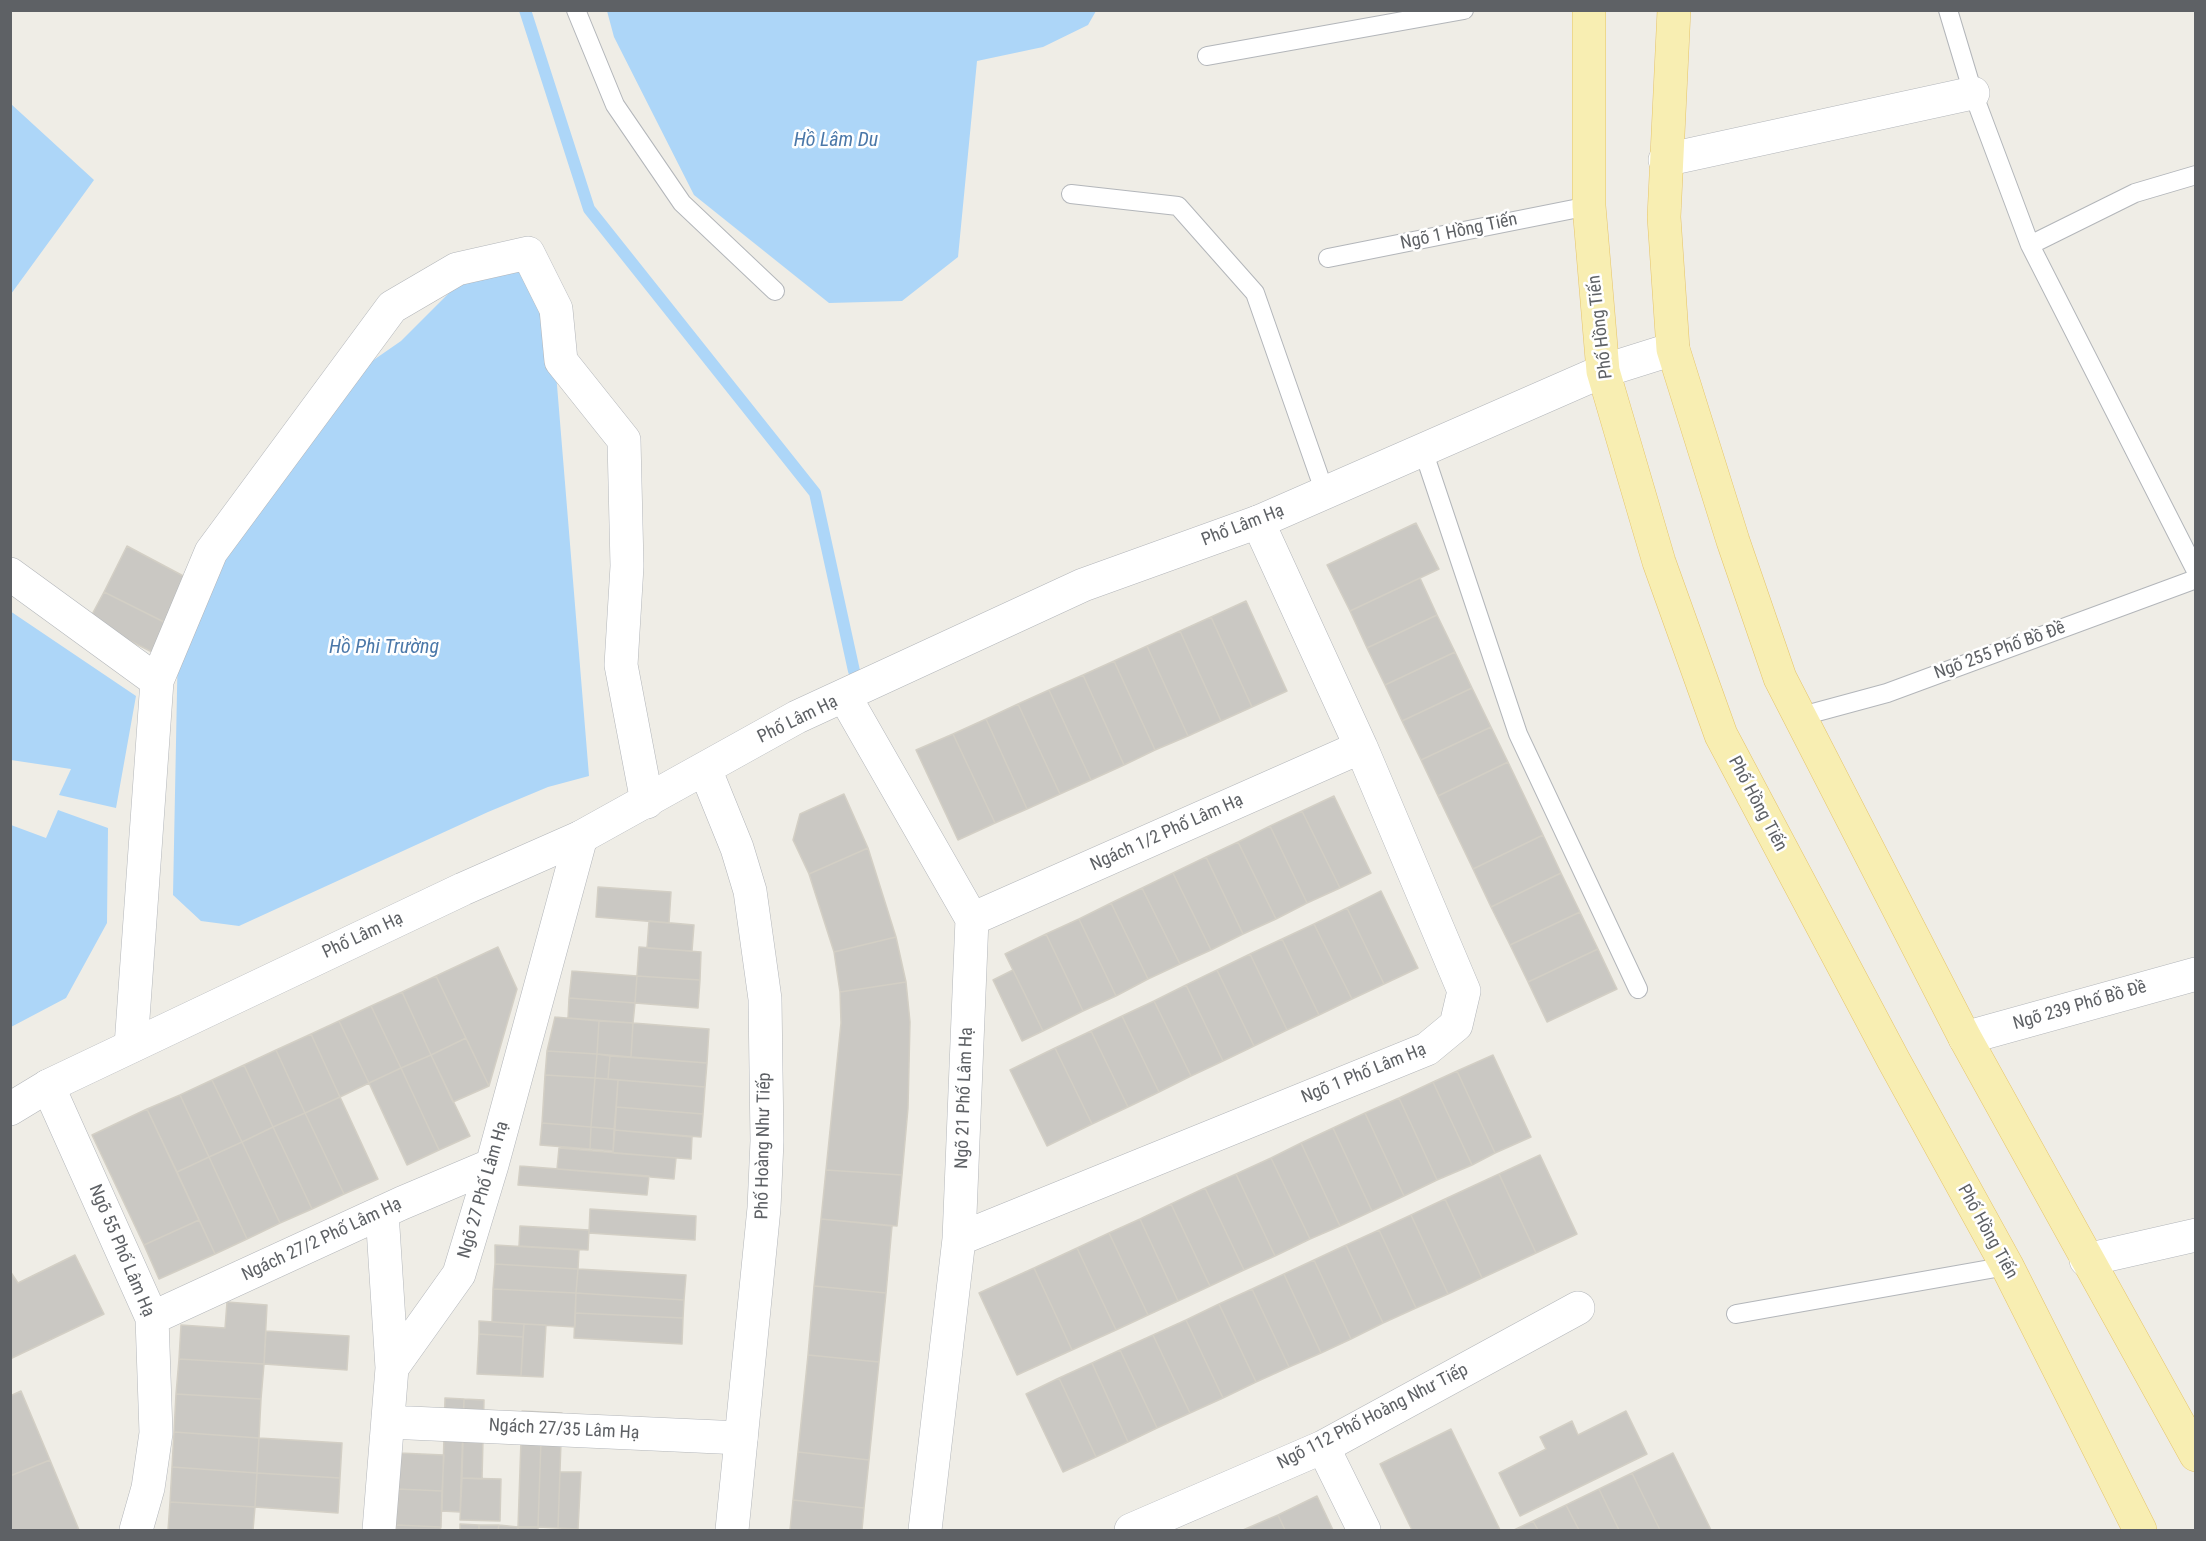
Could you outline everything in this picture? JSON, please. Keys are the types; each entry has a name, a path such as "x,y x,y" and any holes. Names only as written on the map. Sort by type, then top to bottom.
{"main road":[{"name":"Phố Hồng Tiến","path":"1589,10 1589,206 1603,371 1659,562 1721,735 1888,1051 2007,1266 2140,1530"},
{"path":"1674,10 1664,217 1672,349 1733,542 1777,667 1965,1038 2086,1260 2195,1452"}],"street":[{"path":"1665,160 1973,93"},
{"path":"131,1046 157,681 211,552 392,307 457,269 528,253 556,309 561,361 624,440 627,566 621,665 647,802"},
{"name":"Phố Lâm Hạ","path":"10,1108 48,1086 131,1046 463,889 580,837 797,717 845,697 1083,585 1258,522 1603,371 1672,349"},
{"name":"Ngõ 1 Phố Lâm Hạ","path":"959,1239 1427,1049 1437,1044 1456,1025 1464,991 1362,747 1258,522"},
{"path":"10,574 157,681"},
{"path":"845,697 972,919"},
{"name":"Ngách 1/2 Phố Lâm Hạ","path":"972,919 1362,747"},
{"name":"Phố Hoàng Như Tiếp","path":"705,769 737,848 750,891 765,999 767,1141 764,1208 732,1530"},
{"name":"Ngõ 27 Phố Lâm Hạ","path":"392,1368 459,1274 492,1165 580,837"},
{"name":"Ngõ 21 Phố Lâm Hạ","path":"925,1530 959,1239 972,919"},
{"name":"Ngõ 239 Phố Bồ Đề","path":"1965,1038 2196,974"},
{"name":"Ngõ 55 Phố Lâm Hạ","path":"48,1086 152,1318 156,1433 148,1488 136,1530"},
{"name":"Ngách 27/2 Phố Lâm Hạ","path":"152,1318 382,1212 492,1165"},
{"path":"379,1530 392,1368 382,1212"},
{"path":"2086,1260 2196,1235"},
{"name":"Ngõ 112 Phố Hoàng Như Tiếp","path":"1131,1530 1323,1447 1578,1308"},
{"name":"Ngách 27/35 Lâm Hạ","path":"388,1422 741,1438"},
{"path":"1323,1447 1364,1530"}],"lane":[{"path":"576,10 615,105 682,203 775,291"},
{"path":"1207,56 1464,10"},
{"path":"1948,10 1973,93 2031,245 2196,571"},
{"path":"2031,245 2135,193 2196,175"},
{"path":"1071,194 1178,206 1255,293 1325,493"},
{"name":"Ngõ 1 Hồng Tiến","path":"1328,258 1589,206"},
{"path":"1423,450 1518,734 1638,989"},
{"name":"Ngõ 255 Phố Bồ Đề","path":"1802,716 1887,693 2196,579"},
{"path":"1736,1314 2007,1266"}],"water":[{"name":"Hồ Lâm Du","path":"607,10 1096,11 1088,25 1043,47 977,61 958,257 902,301 829,303 694,195 614,37"},
{"path":"11,104 94,180 11,294"},
{"name":"Hồ Phi Trường","path":"518,265 551,312 589,776 548,787 488,812 239,926 201,921 173,895 178,640 204,571 362,368 401,341 460,282"},
{"path":"10,611 136,696 116,808 59,795 71,769 11,760"},
{"path":"58,810 108,828 107,923 66,998 11,1027 11,825 46,838"}],"building":[{"path":"1416,523 1439,569 1350,611 1327,565"},
{"path":"127,546 189,579 166,623 104,592"},
{"path":"1420,578 1437,615 1367,648 1350,611"},
{"path":"104,592 166,623 152,652 89,620"},
{"path":"1246,601 1287,691 1252,707 1211,617"},
{"path":"1437,615 1455,652 1385,685 1367,648"},
{"path":"1211,617 1252,707 1221,721 1180,631"},
{"path":"1180,631 1221,721 1188,736 1147,646"},
{"path":"1147,646 1188,736 1155,750 1114,661"},
{"path":"1455,652 1472,688 1402,721 1385,685"},
{"path":"1114,661 1155,750 1124,765 1083,675"},
{"path":"1083,675 1124,765 1091,780 1049,690"},
{"path":"1472,688 1491,727 1421,760 1402,721"},
{"path":"1049,690 1091,780 1060,794 1018,704"},
{"path":"1018,704 1060,794 1027,809 986,719"},
{"path":"986,719 1027,809 995,823 953,734"},
{"path":"1491,727 1508,762 1438,796 1421,760"},
{"path":"953,734 995,823 958,840 916,750"},
{"path":"1508,762 1543,835 1473,869 1438,796"},
{"path":"844,794 868,848 809,874 793,840 800,814"},
{"path":"1334,796 1371,873 1340,888 1302,811"},
{"path":"1302,811 1340,888 1307,903 1270,826"},
{"path":"1270,826 1307,903 1276,919 1238,842"},
{"path":"1543,835 1561,873 1491,907 1473,869"},
{"path":"1238,842 1276,919 1243,934 1206,857"},
{"path":"868,848 896,937 834,952 809,874"},
{"path":"1206,857 1243,934 1211,950 1173,873"},
{"path":"1173,873 1211,950 1180,964 1142,888"},
{"path":"1561,873 1580,912 1510,945 1491,907"},
{"path":"598,887 671,892 669,923 596,917"},
{"path":"1142,888 1180,964 1148,979 1111,903"},
{"path":"1381,891 1418,968 1384,984 1347,908"},
{"path":"1111,903 1148,979 1116,996 1079,919"},
{"path":"1347,908 1384,984 1352,999 1314,924"},
{"path":"1580,912 1598,949 1528,982 1510,945"},
{"path":"1079,919 1116,996 1083,1011 1046,934"},
{"path":"649,921 694,925 692,951 647,948"},
{"path":"1314,924 1352,999 1319,1015 1282,939"},
{"path":"1046,934 1083,1011 1043,1031 1005,954"},
{"path":"896,937 906,982 840,992 834,952"},
{"path":"1282,939 1319,1015 1287,1030 1250,954"},
{"path":"498,947 517,989 489,1086 436,976"},
{"path":"639,947 701,952 700,980 637,976"},
{"path":"1598,949 1617,989 1547,1022 1528,982"},
{"path":"1250,954 1287,1030 1254,1046 1217,970"},
{"path":"1013,970 1043,1031 1022,1041 993,980"},
{"path":"1217,970 1254,1046 1223,1061 1186,985"},
{"path":"572,971 637,976 635,1003 569,998"},
{"path":"436,976 466,1038 431,1055 402,992"},
{"path":"637,976 700,980 698,1008 635,1003"},
{"path":"906,982 910,1022 908,1108 902,1175 826,1170 841,1023 840,992"},
{"path":"1186,985 1223,1061 1191,1076 1154,1001"},
{"path":"402,992 431,1055 401,1068 371,1006"},
{"path":"569,998 635,1003 633,1023 568,1018"},
{"path":"1154,1001 1191,1076 1159,1092 1122,1016"},
{"path":"371,1006 401,1068 369,1083 339,1021"},
{"path":"1122,1016 1159,1092 1128,1107 1091,1031"},
{"path":"555,1017 599,1021 597,1054 547,1051"},
{"path":"339,1021 369,1083 340,1097 311,1034"},
{"path":"599,1021 633,1023 631,1057 597,1054"},
{"path":"633,1023 709,1029 707,1063 631,1057"},
{"path":"1091,1031 1128,1107 1092,1124 1055,1048"},
{"path":"311,1034 340,1097 305,1113 276,1050"},
{"path":"466,1038 489,1086 453,1102 431,1055"},
{"path":"1055,1048 1092,1124 1047,1146 1010,1070"},
{"path":"276,1050 305,1113 273,1127 244,1065"},
{"path":"547,1051 597,1054 595,1078 545,1075"},
{"path":"597,1054 610,1056 608,1079 595,1078"},
{"path":"431,1055 470,1136 439,1150 401,1068"},
{"path":"1493,1055 1531,1137 1495,1153 1457,1071"},
{"path":"610,1056 707,1063 705,1087 608,1079"},
{"path":"244,1065 273,1127 242,1142 212,1080"},
{"path":"401,1068 439,1150 407,1165 369,1083"},
{"path":"1457,1071 1495,1153 1472,1165 1433,1082"},
{"path":"545,1075 595,1078 591,1127 542,1123"},
{"path":"595,1078 618,1080 615,1129 591,1127"},
{"path":"212,1080 242,1142 209,1157 180,1095"},
{"path":"618,1080 705,1087 703,1114 616,1107"},
{"path":"1433,1082 1472,1165 1437,1180 1399,1098"},
{"path":"180,1095 209,1157 177,1172 147,1109"},
{"path":"340,1097 378,1179 344,1194 305,1113"},
{"path":"1399,1098 1437,1180 1404,1196 1365,1113"},
{"path":"616,1107 703,1114 701,1137 614,1130"},
{"path":"147,1109 199,1220 144,1245 92,1135"},
{"path":"305,1113 344,1194 312,1209 273,1127"},
{"path":"1365,1113 1404,1196 1372,1211 1333,1128"},
{"path":"542,1123 591,1127 590,1149 540,1145"},
{"path":"273,1127 312,1209 280,1223 242,1142"},
{"path":"591,1127 615,1129 613,1151 590,1149"},
{"path":"1333,1128 1372,1211 1340,1226 1301,1143"},
{"path":"614,1130 692,1137 691,1159 613,1153"},
{"path":"242,1142 280,1223 247,1239 209,1157"},
{"path":"1301,1143 1340,1226 1310,1239 1271,1158"},
{"path":"559,1148 676,1158 674,1179 557,1169"},
{"path":"1540,1155 1577,1234 1536,1253 1499,1174"},
{"path":"209,1157 247,1239 215,1254 177,1172"},
{"path":"1271,1158 1310,1239 1275,1256 1236,1174"},
{"path":"520,1166 649,1176 647,1195 518,1185"},
{"path":"826,1170 902,1175 897,1226 821,1219"},
{"path":"1236,1174 1275,1256 1244,1270 1205,1188"},
{"path":"1499,1174 1536,1253 1482,1278 1445,1199"},
{"path":"1205,1188 1244,1270 1210,1286 1171,1204"},
{"path":"1445,1199 1482,1278 1448,1294 1411,1215"},
{"path":"1171,1204 1210,1286 1178,1301 1140,1219"},
{"path":"590,1209 696,1216 695,1240 589,1233"},
{"path":"1411,1215 1448,1294 1416,1308 1379,1230"},
{"path":"821,1219 892,1226 886,1293 814,1286"},
{"path":"1140,1219 1178,1301 1148,1315 1109,1233"},
{"path":"199,1220 215,1254 159,1279 144,1245"},
{"path":"520,1226 589,1230 588,1250 519,1246"},
{"path":"1379,1230 1416,1308 1383,1323 1346,1245"},
{"path":"1109,1233 1148,1315 1116,1330 1077,1248"},
{"path":"495,1245 579,1250 578,1269 495,1264"},
{"path":"1346,1245 1383,1323 1351,1339 1314,1260"},
{"path":"1077,1248 1116,1330 1072,1350 1034,1268"},
{"path":"75,1255 104,1314 10,1359 10,1271 18,1283"},
{"path":"1314,1260 1351,1339 1321,1353 1284,1274"},
{"path":"495,1264 578,1269 576,1293 493,1289"},
{"path":"1034,1268 1072,1350 1017,1375 979,1293"},
{"path":"578,1269 686,1275 684,1300 576,1293"},
{"path":"1284,1274 1321,1353 1289,1367 1252,1289"},
{"path":"814,1286 886,1293 879,1362 808,1355"},
{"path":"493,1289 576,1293 575,1327 492,1322"},
{"path":"1252,1289 1289,1367 1256,1382 1219,1304"},
{"path":"576,1293 684,1300 683,1318 575,1313"},
{"path":"227,1302 267,1305 264,1364 179,1359 181,1325 225,1328"},
{"path":"1219,1304 1256,1382 1223,1398 1186,1320"},
{"path":"575,1313 683,1318 682,1344 574,1338"},
{"path":"1186,1320 1223,1398 1190,1413 1153,1335"},
{"path":"479,1321 524,1324 523,1337 479,1334"},
{"path":"524,1324 546,1325 543,1377 521,1376"},
{"path":"266,1331 349,1336 347,1370 264,1364"},
{"path":"479,1334 523,1337 521,1376 477,1374"},
{"path":"1153,1335 1190,1413 1157,1428 1120,1350"},
{"path":"1120,1350 1157,1428 1128,1442 1092,1363"},
{"path":"808,1355 879,1362 869,1460 798,1452"},
{"path":"179,1359 264,1364 261,1399 176,1394"},
{"path":"1092,1363 1128,1442 1096,1457 1059,1378"},
{"path":"1059,1378 1096,1457 1063,1472 1026,1394"},
{"path":"21,1391 50,1460 10,1476 10,1396"},
{"path":"176,1394 261,1399 259,1438 174,1432"},
{"path":"445,1398 464,1399 460,1512 442,1511"},
{"path":"464,1399 484,1400 482,1479 462,1478"},
{"path":"522,1411 542,1412 538,1527 518,1527"},
{"path":"1626,1411 1647,1454 1520,1516 1499,1473 1546,1449 1540,1437 1572,1421 1578,1435"},
{"path":"542,1412 562,1413 558,1528 538,1527"},
{"path":"1451,1429 1500,1530 1412,1530 1380,1464"},
{"path":"174,1432 259,1438 257,1473 172,1467"},
{"path":"259,1438 342,1443 340,1478 257,1473"},
{"path":"798,1452 869,1460 864,1508 793,1500"},
{"path":"399,1453 444,1455 442,1491 397,1489"},
{"path":"1673,1453 1711,1530 1660,1530 1632,1473"},
{"path":"50,1460 79,1530 10,1530 10,1476"},
{"path":"172,1467 257,1473 255,1507 170,1502"},
{"path":"560,1472 581,1472 578,1529 558,1528"},
{"path":"257,1473 340,1478 338,1513 255,1507"},
{"path":"1632,1473 1660,1530 1619,1530 1599,1489"},
{"path":"462,1478 501,1479 500,1521 460,1520"},
{"path":"397,1489 442,1491 441,1527 396,1525"},
{"path":"1599,1489 1619,1530 1579,1530 1566,1505"},
{"path":"1317,1496 1333,1530 1285,1530 1278,1515"},
{"path":"793,1500 864,1508 862,1530 790,1530"},
{"path":"170,1502 255,1507 253,1530 168,1530"},
{"path":"1566,1505 1579,1530 1538,1530 1533,1521"},
{"path":"1278,1515 1285,1530 1243,1530"},
{"path":"1533,1521 1538,1530 1514,1530"},
{"path":"460,1524 479,1525 479,1530 460,1530"},
{"path":"396,1525 441,1527 440,1530 396,1530"},
{"path":"479,1525 499,1525 498,1530 479,1530"},
{"path":"499,1525 518,1527 518,1530 498,1530"},
{"path":"518,1527 538,1527 538,1530 518,1530"}],"waterway":[{"path":"525,10 589,209 815,493 854,671"}]}
